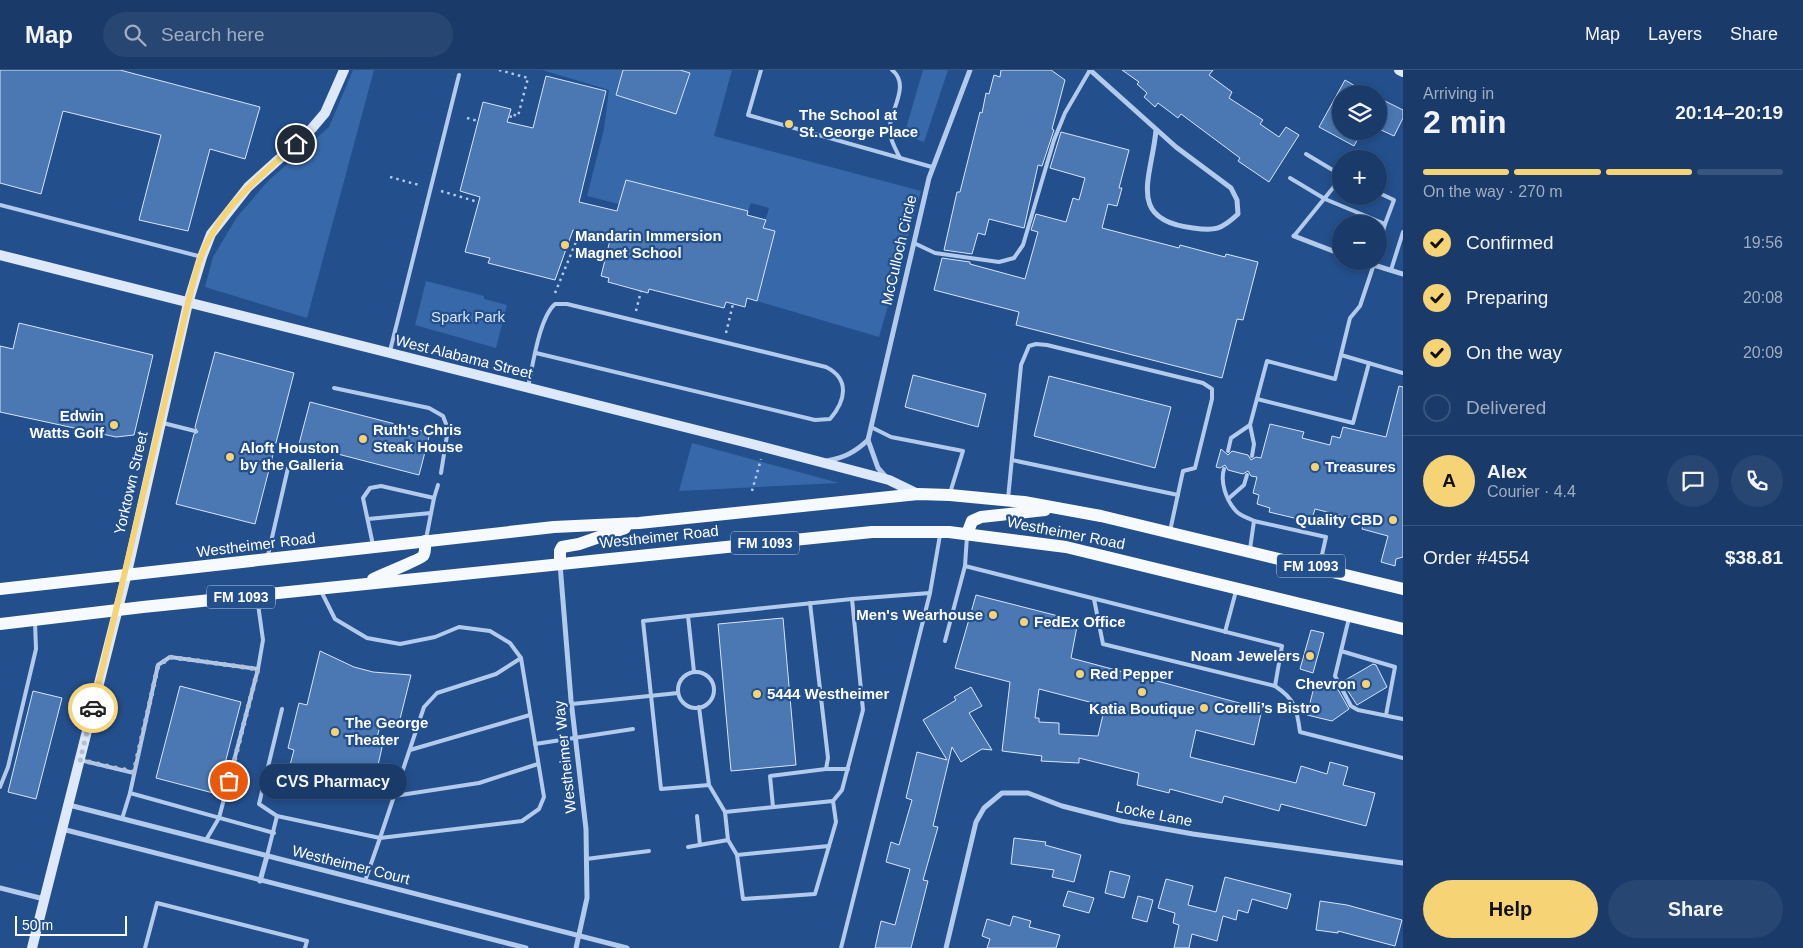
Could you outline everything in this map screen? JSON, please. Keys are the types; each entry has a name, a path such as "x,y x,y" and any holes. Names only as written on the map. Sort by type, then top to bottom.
{"main road":[{"name":"Westheimer Road","path":"0,589 126,577 554,527 639,523 918,494 1008,501 1101,516 1403,589"},
{"path":"967,534 972,521 981,517 1058,509"},
{"path":"560,563 562,547 580,544 639,523"},
{"name":"Westheimer Road","path":"0,624 117,609 872,532 940,532 1066,547 1403,629"},
{"path":"364,584 405,563 418,561 425,554 426,541"}],"street":[{"name":"Yorktown Street","path":"32,948 126,577 188,303 202,256 211,234 248,187 308,133 325,113 344,70"},
{"name":"McCulloch Circle","path":"868,440 932,167 970,70"},
{"path":"1090,70 1156,130 1231,188 1237,200 1238,214 1225,226 1212,230 1180,226 1157,217 1150,206 1146,190 1156,130"},
{"path":"1399,70 1403,72"},
{"path":"1294,236 1332,251"},
{"name":"West Alabama Street","path":"0,255 820,462 889,480 918,494"},
{"path":"1387,269 1403,274"},
{"path":"820,462 846,457 855,452 868,440 878,468 889,480"},
{"name":"Westheimer Way","path":"560,563 572,704 586,829 587,898 576,948"},
{"name":"Locke Lane","path":"946,948 976,822 984,808 1002,793 1028,793 1062,806 1121,821 1193,834 1403,863"},
{"name":"Westheimer Court","path":"69,805 627,948"},
{"path":"62,829 526,948"},
{"path":"260,880 267,856"},
{"path":"0,888 44,899"}],"lane":[{"path":"892,70 899,81 900,90 890,124 890,132 900,158"},
{"path":"914,243 935,253 999,262 1014,258 1024,244 1054,140 1065,113 1090,70"},
{"path":"761,71 748,115 932,167"},
{"path":"389,354 459,75"},
{"path":"1306,154 1332,170"},
{"path":"1290,178 1325,199 1363,215"},
{"path":"1294,236 1332,189"},
{"path":"1387,197 1394,200 1387,219"},
{"path":"0,205 202,256"},
{"path":"1391,270 1403,232"},
{"path":"1252,456 1254,444 1250,425 1267,361 1335,379 1350,318 1360,306 1372,270"},
{"path":"528,388 536,353 548,310 555,304 567,304 826,367 838,373 844,384 838,410 830,418 815,420 536,353"},
{"path":"1008,501 1021,365 1028,348 1040,344 1204,383 1209,386 1213,392 1195,468 1183,471 1169,533"},
{"path":"1341,356 1403,373"},
{"path":"1257,399 1353,423 1369,363"},
{"path":"334,388 429,408 442,416 448,429 441,472"},
{"path":"161,422 194,431"},
{"path":"1228,451 1231,438 1250,425"},
{"path":"871,427 891,437 963,451 950,495"},
{"path":"1012,460 1178,495"},
{"path":"267,560 288,468"},
{"path":"1224,469 1222,478 1228,499 1237,513 1254,521 1326,537 1319,568"},
{"path":"1228,499 1244,485 1247,475"},
{"path":"426,541 438,485"},
{"path":"374,547 363,498 370,488 381,486 434,498"},
{"path":"368,519 431,513"},
{"path":"1249,551 1254,521"},
{"path":"841,948 930,593 940,532"},
{"path":"945,642 965,566 967,534"},
{"path":"965,566 1282,646 1275,686"},
{"path":"282,710 259,804 277,816 380,838 522,821 539,809 544,797 521,658 510,643 490,631 459,627 435,637 400,644 367,638 335,619 319,588"},
{"path":"1225,632 1237,588"},
{"path":"709,784 661,789 643,621 852,598 930,593"},
{"path":"206,840 219,818 258,669 263,640 257,595"},
{"path":"725,812 833,801 842,790 863,710 852,598"},
{"path":"1094,599 1103,644 1275,686 1288,694 1297,711 1300,732 1403,758"},
{"path":"810,603 823,697 828,758 826,768"},
{"path":"688,616 694,672"},
{"path":"1350,616 1335,676 1351,706 1358,710 1403,719"},
{"path":"0,787 8,767 36,649 35,619"},
{"path":"1341,650 1395,667 1386,715"},
{"path":"122,819 130,793 158,666 170,657 258,669"},
{"path":"365,881 424,707 437,693 496,674 521,658"},
{"path":"694,672 710,679 714,690 709,701 699,708 688,706 678,693 678,687 683,678 694,672"},
{"path":"572,704 678,693"},
{"path":"823,697 862,693"},
{"path":"699,708 709,784 725,812 728,840 737,855 743,899 815,894 836,822 833,801"},
{"path":"410,750 530,715"},
{"path":"535,744 633,729"},
{"path":"80,760 134,772"},
{"path":"394,796 479,783 538,764"},
{"path":"773,807 770,776 826,768 848,769"},
{"path":"130,793 274,833"},
{"path":"267,856 277,816"},
{"path":"697,816 700,845"},
{"path":"688,846 728,840"},
{"path":"737,855 829,846"},
{"path":"586,858 649,851"},
{"path":"146,948 157,903 307,941 305,948"}],"path":[{"path":"499,70 528,78 518,116 512,114 510,122"},
{"path":"467,118 478,121"},
{"path":"390,177 419,185"},
{"path":"441,191 478,202"},
{"path":"555,293 580,232"},
{"path":"636,311 641,291"},
{"path":"726,333 733,304"},
{"path":"752,491 761,458"}],"green space":[{"path":"353,70 374,70 307,318 205,287 213,257 237,217 268,181 329,127"},
{"path":"542,70 732,70 714,136 921,191 879,337 757,301 775,232 763,228 769,208 751,203 748,211 626,180 619,204 587,196 604,129 609,90"},
{"path":"923,70 948,70 924,142 904,135"},
{"name":"Spark Park","path":"426,281 484,296 484,299 507,305 496,348 415,325"},
{"path":"692,443 839,483 679,491"}],"building":[{"path":"0,70 120,70 260,107 245,159 210,149 188,231 139,220 161,135 63,111 41,194 0,183"},
{"path":"623,70 680,70 690,73 676,114 616,95"},
{"path":"1001,70 1051,70 1065,80 1052,129 1054,130 1042,166 1038,165 1024,228 989,219 985,235 978,233 972,254 944,250 957,192 960,192 986,93 989,94 994,75 1000,77"},
{"path":"1122,70 1213,70 1209,75 1232,92 1229,98 1263,120 1260,124 1279,137 1286,127 1299,135 1269,182 1238,161 1240,158 1181,114 1178,118 1158,103 1155,107 1144,97 1147,93 1137,84 1139,82"},
{"path":"546,76 606,91 579,202 617,211 626,180 748,211 747,215 766,220 763,228 775,231 757,301 747,298 745,307 726,302 724,308 649,289 648,293 608,282 609,278 601,276 610,240 573,230 555,280 488,263 490,258 465,252 480,197 460,191 483,102 511,109 507,122 533,128"},
{"path":"1345,80 1354,85 1342,85"},
{"path":"1387,102 1403,110 1403,118 1394,136 1387,133"},
{"path":"1332,104 1332,134 1319,127"},
{"path":"1061,132 1129,150 1119,188 1122,188 1117,206 1108,204 1102,228 1179,248 1180,245 1225,257 1226,254 1258,262 1243,320 1237,319 1222,378 1016,325 1019,312 934,290 942,258 970,262 970,264 1025,279 1038,232 1031,230 1036,214 1066,222 1073,198 1079,200 1085,178 1050,168"},
{"path":"1343,140 1357,140 1354,146"},
{"path":"19,323 153,355 134,435 116,437 0,412 0,346 13,349"},
{"name":"Aloft Houston by the Galleria","path":"215,352 294,373 255,524 176,504 194,434 198,432 195,427"},
{"path":"913,375 986,394 978,427 905,407"},
{"path":"1049,376 1171,407 1155,468 1034,436"},
{"name":"Treasures","path":"1399,386 1403,387 1403,557 1396,559 1395,566 1381,562 1388,536 1362,529 1364,521 1315,509 1311,522 1269,512 1270,508 1257,504 1259,495 1253,493 1257,477 1251,476 1248,471 1243,474 1228,470 1225,465 1220,468 1216,467 1221,449 1228,455 1232,451 1248,455 1251,460 1256,457 1261,458 1270,424 1304,432 1302,438 1330,445 1332,436 1340,438 1343,427 1386,437"},
{"path":"310,402 430,433 419,475 299,444"},
{"path":"976,595 1078,621 1071,658 1262,709 1254,745 1196,730 1190,757 1296,783 1301,766 1327,774 1330,762 1348,767 1343,785 1375,793 1366,826 1281,804 1279,811 1224,796 1222,803 1170,789 1169,793 1137,785 1139,773 1079,758 1079,763 1041,761 1042,756 1002,751 1010,682 955,668","holes":["1039,689 1105,706 1098,736 1059,734 1059,723 1039,722 1039,718 1035,718"]},
{"name":"5444 Westheimer","path":"783,618 796,765 731,771 718,624"},
{"path":"1311,630 1324,633 1313,673 1300,669"},
{"name":"The George Theater","path":"320,651 354,667 373,672 411,675 399,723 382,719 376,741 383,743 376,774 367,772 361,799 286,780 294,750 288,748 299,703 307,705"},
{"name":"Chevron","path":"1373,664 1376,665 1387,687 1357,705 1342,682"},
{"path":"1329,682 1332,688 1336,686 1349,709 1332,721 1307,715 1313,691"},
{"path":"180,686 241,702 217,794 156,778"},
{"path":"971,687 982,706 969,713 992,750 982,749 961,762 952,747 933,826 938,827 923,880 928,881 911,948 875,948 881,921 895,925 910,869 886,862 891,842 899,845 912,800 906,798 917,752 947,760 923,720 956,700 954,697"},
{"path":"33,691 62,698 36,799 8,792"},
{"path":"1014,838 1046,842 1045,845 1081,855 1074,882 1052,877 1054,870 1011,864"},
{"path":"1110,871 1130,876 1124,898 1105,893"},
{"path":"1225,877 1291,894 1287,909 1252,899 1248,913 1238,910 1236,920 1223,916 1217,941 1192,934 1189,948 1174,948 1179,925 1173,923 1175,913 1158,908 1166,879 1193,886 1188,905 1216,912"},
{"path":"1068,891 1094,898 1089,913 1063,906"},
{"path":"1138,896 1153,900 1147,922 1132,918"},
{"path":"1320,901 1347,905 1402,920 1395,946 1338,931 1338,933 1316,930"},
{"path":"1013,916 1031,921 1029,927 1060,935 1056,948 987,948 990,939 982,936 987,919 1010,926"}],"way so far":[{"path":"93,708 80,760 134,772 158,666 170,657 258,669 229,781"}],"place":[{"name":"The School at St. George Place","path":"789,124"},
{"name":"Mandarin Immersion Magnet School","path":"565,245"},
{"name":"Edwin Watts Golf","path":"114,425"},
{"name":"Ruth's Chris Steak House","path":"363,439"},
{"name":"Aloft Houston by the Galleria","path":"230,457"},
{"name":"Treasures","path":"1315,467"},
{"name":"Quality CBD","path":"1393,520"},
{"name":"Men's Wearhouse","path":"993,615"},
{"name":"FedEx Office","path":"1024,622"},
{"name":"Noam Jewelers","path":"1310,656"},
{"name":"Red Pepper","path":"1080,674"},
{"name":"Chevron","path":"1366,684"},
{"name":"Katia Boutique","path":"1142,692"},
{"name":"5444 Westheimer","path":"757,694"},
{"name":"Corelli’s Bistro","path":"1204,708"},
{"name":"The George Theater","path":"335,732"},
{"name":"CVS Pharmacy","path":"229,781"}],"route":[{"path":"93,708 126,577 196,272 211,234 230,209 248,187 296,144"}]}
